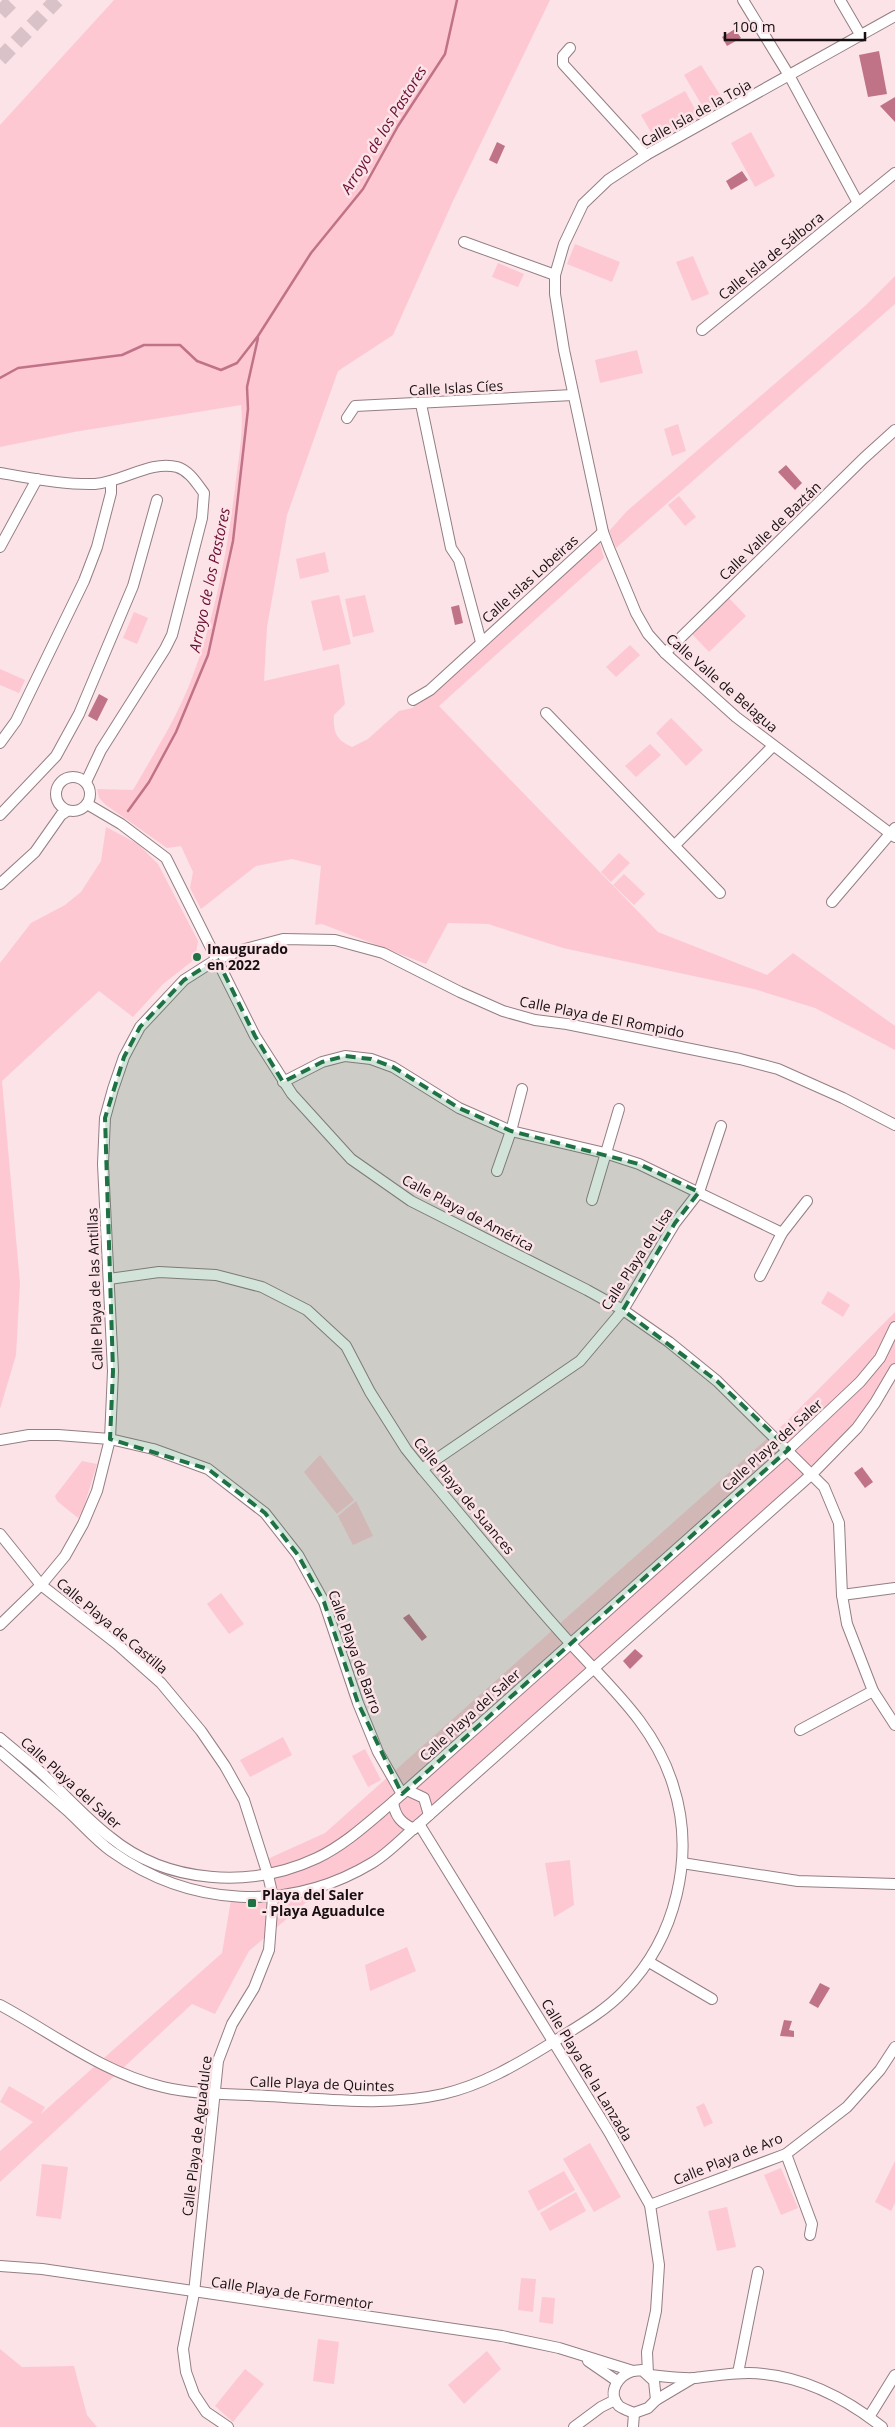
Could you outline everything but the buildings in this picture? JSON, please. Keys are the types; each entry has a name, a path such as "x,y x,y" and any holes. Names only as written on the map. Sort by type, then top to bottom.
{"street":[{"path":"743,0 790,77 858,203"},
{"path":"840,0 861,36"},
{"name":"Calle Isla de la Toja","path":"603,532 558,318 555,275 564,244 583,204 608,180 646,155 790,77 895,16"},
{"path":"570,48 563,56 563,64 646,155"},
{"name":"Calle Isla de Sálbora","path":"702,330 895,173"},
{"path":"464,242 555,275"},
{"name":"Calle Islas Cíes","path":"347,418 355,406 573,395"},
{"name":"Calle Islas Lobeiras","path":"421,404 451,548 459,560 481,642 603,532"},
{"name":"Calle Valle de Baztán","path":"665,653 895,430"},
{"path":"0,473 37,479 95,484 111,482 163,466 178,467 191,476 204,493 202,518 169,642 101,750 86,782"},
{"path":"0,547 37,479"},
{"path":"0,743 16,721 84,581 97,547 111,493 111,482"},
{"path":"0,815 56,756 79,714 133,586 157,500"},
{"name":"Calle Valle de Belagua","path":"603,532 636,613 648,634 665,653 736,717 893,833 832,902"},
{"path":"413,700 430,690 481,642"},
{"path":"546,713 720,893"},
{"name":"Calle Valle de Belagua","path":"674,845 773,746"},
{"path":"0,884 35,852 61,815 67,811 78,811 87,804 91,793 86,782 76,776 66,777 58,784 55,795 59,805 67,811"},
{"name":"Calle Playa de América","path":"87,804 120,824 166,858 255,1036 292,1094 351,1159 411,1201 588,1290 623,1310 669,1342 717,1381 789,1449"},
{"name":"Calle Playa de El Rompido","path":"217,959 245,949 283,940 335,940 383,953 460,992 503,1011 535,1020 577,1026 778,1069 843,1098 895,1125"},
{"name":"Calle Playa de las Antillas","path":"0,1626 41,1585 65,1556 83,1524 97,1491 110,1439 113,1371 103,1164 105,1118 121,1065 140,1027 163,1000 184,980 217,959"},
{"path":"284,1082 322,1062 345,1056 371,1059 393,1067 459,1108 511,1131 605,1153 639,1164 782,1233"},
{"path":"496,1171 511,1131 522,1089"},
{"path":"592,1200 620,1109"},
{"name":"Calle Playa de Lisa","path":"422,1469 580,1361 623,1310 675,1223 699,1192 721,1126"},
{"path":"760,1276 782,1233 807,1201"},
{"name":"Calle Playa de Suances","path":"108,1279 159,1272 216,1275 262,1287 307,1310 346,1346 370,1392 406,1449 571,1644"},
{"name":"Calle Playa del Saler","path":"0,1738 47,1778 110,1838 145,1859 199,1877 236,1878 268,1875 317,1858 348,1840 393,1802 789,1449 860,1382 880,1358 895,1327"},
{"name":"Calle Playa del Saler","path":"0,1752 110,1850 138,1869 195,1892 235,1898 273,1897 322,1886 373,1862 416,1826 812,1474 857,1428 875,1403 895,1369"},
{"name":"Calle Playa de Barro","path":"0,1440 29,1435 58,1435 110,1439 153,1449 208,1469 265,1513 298,1555 324,1602 358,1703 378,1752 404,1792"},
{"path":"789,1449 824,1486 839,1523 842,1595 847,1624 873,1691 895,1725"},
{"name":"Calle Playa de Castilla","path":"0,1534 41,1585 117,1644 161,1683 201,1731 225,1766 244,1800 268,1875"},
{"path":"842,1595 895,1588"},
{"name":"Calle Playa de Quintes","path":"0,2005 116,2071 164,2088 214,2093 372,2102 413,2100 447,2093 483,2081 519,2064 554,2042 596,2015 624,1992 648,1962 669,1923 678,1891 682,1863 681,1820 674,1786 660,1751 639,1717 571,1644"},
{"path":"800,1730 873,1691"},
{"path":"404,1792 424,1798 429,1815"},
{"path":"393,1802 395,1814 400,1820 416,1826"},
{"name":"Calle Playa de la Lanzada","path":"416,1826 610,2132 650,2205 659,2265 656,2310 646,2352"},
{"path":"682,1863 798,1881 895,1884"},
{"name":"Calle Playa de Aguadulce","path":"228,2427 206,2412 194,2394 186,2372 183,2349 194,2293 218,2061 232,2024 254,1988 269,1950 273,1897 268,1875"},
{"path":"648,1962 712,1999"},
{"name":"Calle Playa de Aro","path":"650,2205 786,2154 847,2107 880,2070 895,2047"},
{"path":"786,2154 812,2224 810,2235"},
{"name":"Calle Playa de Formentor","path":"0,2266 42,2269 194,2293 502,2336 558,2348 579,2356 634,2370 642,2370 648,2374 693,2378"},
{"path":"738,2373 758,2272"},
{"path":"646,2352 634,2370 621,2376 614,2390 615,2400 621,2408 634,2413 648,2408 656,2400 693,2378 738,2373 777,2376 807,2384 838,2397 882,2427"},
{"path":"646,2352 648,2374 656,2389 656,2400"},
{"name":"Calle Playa de Formentor","path":"579,2356 617,2382"},
{"path":"869,2417 895,2375"},
{"path":"574,2427 601,2407 615,2400"},
{"path":"633,2427 634,2413"}],"highlighted area":[{"path":"217,959 255,1036 283,1082 322,1062 345,1056 371,1059 393,1067 459,1108 511,1131 639,1164 699,1192 675,1223 623,1310 717,1381 789,1449 402,1794 358,1703 324,1602 298,1555 265,1513 208,1469 110,1439 113,1371 105,1118 124,1057 140,1027 163,1000 184,980"}],"shaded area":[{"path":"114,0 550,0 453,201 393,335 338,371 287,515 267,627 264,681 339,664 345,704 334,715 334,726 339,738 352,747 368,739 399,711 412,708 430,696 599,540 604,558 439,706 658,932 767,975 793,953 895,1026 895,1050 815,1008 754,989 563,948 488,924 448,923 426,964 322,924 315,925 321,866 292,859 256,866 201,909 190,888 193,872 181,846 167,848 99,798 97,789 133,790 171,724 190,683 213,612 224,562 232,513 242,426 241,405 74,432 0,447 0,125"},
{"path":"735,29 741,38 727,46 722,37"},
{"path":"879,51 887,94 868,97 859,55"},
{"path":"701,65 724,101 706,112 684,75"},
{"path":"685,91 700,118 656,141 641,115"},
{"path":"895,97 895,122 880,106"},
{"path":"751,132 775,176 755,187 731,143"},
{"path":"497,142 505,146 497,164 489,160"},
{"path":"742,171 748,180 731,190 726,181"},
{"path":"575,244 620,262 612,282 567,264"},
{"path":"693,256 709,294 692,301 676,262"},
{"path":"498,263 524,274 518,287 492,277"},
{"path":"895,276 895,304 616,548 609,531 627,511 865,306"},
{"path":"637,350 643,373 600,383 595,360"},
{"path":"678,424 686,451 672,456 664,429"},
{"path":"786,465 802,483 795,490 778,472"},
{"path":"679,496 696,517 685,526 668,505"},
{"path":"325,552 329,572 300,579 296,559"},
{"path":"339,595 351,644 323,651 311,601"},
{"path":"365,595 374,632 353,637 345,599"},
{"path":"729,598 746,616 709,652 692,634"},
{"path":"459,605 463,623 455,625 451,607"},
{"path":"134,612 148,618 137,644 123,638"},
{"path":"630,645 640,655 616,677 606,667"},
{"path":"0,669 25,680 19,693 0,685"},
{"path":"99,694 108,699 97,721 88,716"},
{"path":"671,718 703,750 686,766 656,733"},
{"path":"650,744 661,755 636,777 625,766"},
{"path":"106,827 138,844 158,864 198,941 195,959 163,984 133,1017 99,991 2,1081 20,1283 16,1355 0,1409 0,963 31,923 65,905 81,892 101,861"},
{"path":"619,853 630,863 611,882 601,872"},
{"path":"624,874 645,894 634,905 613,885"},
{"path":"828,1291 850,1305 843,1317 821,1303"},
{"path":"895,1312 895,1377 816,1472 372,1864 323,1888 249,1951 215,2014 192,2004 0,2182 0,2151 33,2122 0,2102 9,2086 45,2107 41,2114 222,1953 231,1900 268,1899 263,1861 325,1833 787,1421"},
{"path":"320,1455 354,1500 337,1514 304,1472"},
{"path":"82,1461 97,1464 83,1510 78,1518 57,1501 55,1496"},
{"path":"862,1467 873,1482 865,1488 854,1473"},
{"path":"356,1501 373,1536 353,1545 338,1516"},
{"path":"221,1593 244,1624 229,1634 207,1604"},
{"path":"409,1614 427,1637 422,1641 403,1618"},
{"path":"635,1649 643,1656 630,1669 623,1661"},
{"path":"283,1737 292,1755 250,1777 240,1760"},
{"path":"365,1749 381,1780 368,1787 352,1756"},
{"path":"570,1860 574,1905 554,1917 545,1863"},
{"path":"407,1947 416,1971 370,1991 365,1965"},
{"path":"820,1983 830,1988 818,2008 809,2003"},
{"path":"784,2020 792,2021 789,2030 794,2031 794,2037 780,2036"},
{"path":"704,2103 713,2123 704,2127 696,2107"},
{"path":"590,2143 621,2197 594,2212 563,2159"},
{"path":"895,2161 895,2203 891,2211 875,2202"},
{"path":"42,2164 68,2167 61,2219 36,2216"},
{"path":"781,2168 798,2208 781,2215 764,2175"},
{"path":"564,2171 575,2190 538,2211 528,2191"},
{"path":"576,2192 586,2211 550,2231 540,2213"},
{"path":"727,2207 736,2247 717,2251 708,2211"},
{"path":"521,2278 536,2279 533,2312 518,2310"},
{"path":"542,2297 555,2298 553,2324 539,2322"},
{"path":"318,2339 339,2342 334,2384 313,2381"},
{"path":"0,2349 22,2367 74,2366 87,2415 97,2427 0,2427"},
{"path":"487,2351 501,2369 464,2404 448,2385"},
{"path":"245,2369 264,2384 233,2422 215,2406"}],"waterway":[{"name":"Arroyo de los Pastores","path":"0,378 18,368 122,355 144,345 180,345 197,361 221,370 237,363 258,336 311,253 363,189 398,126 445,54 457,0"},
{"name":"Arroyo de los Pastores","path":"128,811 149,782 176,732 208,655 233,541 248,409 247,387 258,338"}],"tunnel":[{"path":"0,13 13,0"},
{"path":"0,59 57,0"}],"place":[{"name":"Inaugurado en 2022","path":"197,957"},
{"name":"Playa del Saler - Playa Aguadulce","path":"252,1903"}]}
